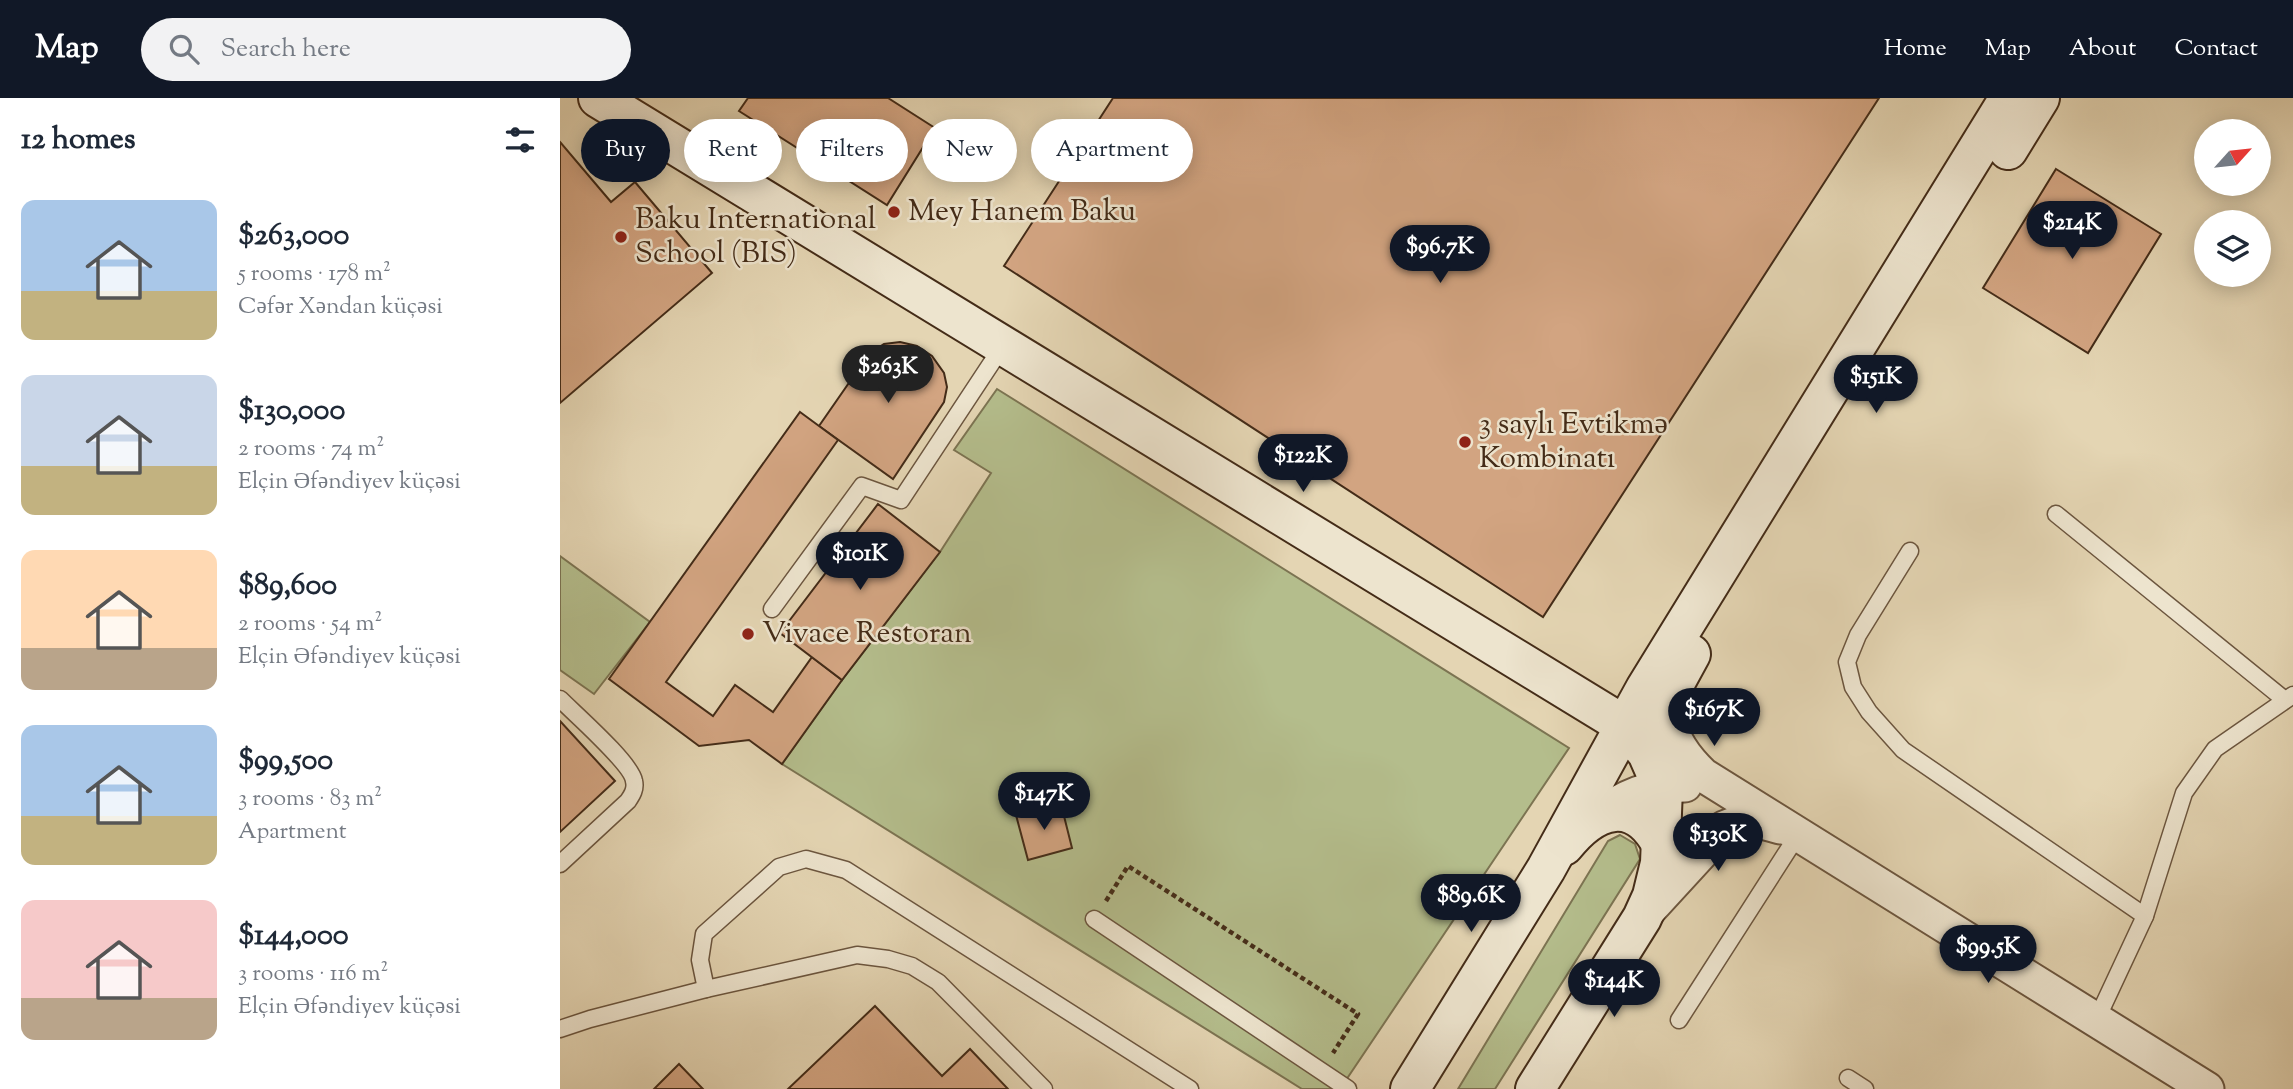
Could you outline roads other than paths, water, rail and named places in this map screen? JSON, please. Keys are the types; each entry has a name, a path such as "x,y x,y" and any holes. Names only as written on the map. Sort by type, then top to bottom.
{"main road":[{"path":"598,98 1624,725 1647,753 1662,788"},
{"path":"1410,1089 1546,869 1586,813 1624,725 2009,98"},
{"path":"1535,1089 1642,918 1658,880 1666,715 1673,687 1687,660 2040,98"},
{"path":"1571,694 1588,722 1595,753 1586,813"},
{"path":"1586,813 1634,813 1644,820 1661,844"}],"street":[{"path":"1666,715 1671,733 1689,762 1703,775 2207,1089"},
{"path":"1586,813 1651,788 1693,785 1738,798"},
{"path":"1642,918 1724,828 1741,821 1759,820 1798,833"}],"lane":[{"path":"772,609 862,486 901,500 1004,344"},
{"path":"2056,514 2289,697 2215,749 2184,793 2145,916 2096,1021"},
{"path":"1910,551 1858,635 1847,662 1853,687 1903,750 2145,916"},
{"path":"560,699 626,765 635,779 634,790 628,801 560,864"},
{"path":"1679,1020 1798,833"},
{"path":"706,989 700,960 704,934 779,867 806,859 846,870 1190,1089"},
{"path":"1094,919 1348,1089"},
{"path":"560,1029 706,989 857,956 900,962 938,982 1044,1089"},
{"path":"1848,1078 1865,1089"}],"place":[{"name":"Mey Hanem Baku","path":"894,212"},
{"name":"Baku International School (BIS)","path":"621,237"},
{"name":"3 saylı Evtikmə Kombinatı","path":"1465,442"},
{"name":"Vivace Restoran","path":"748,634"}]}
